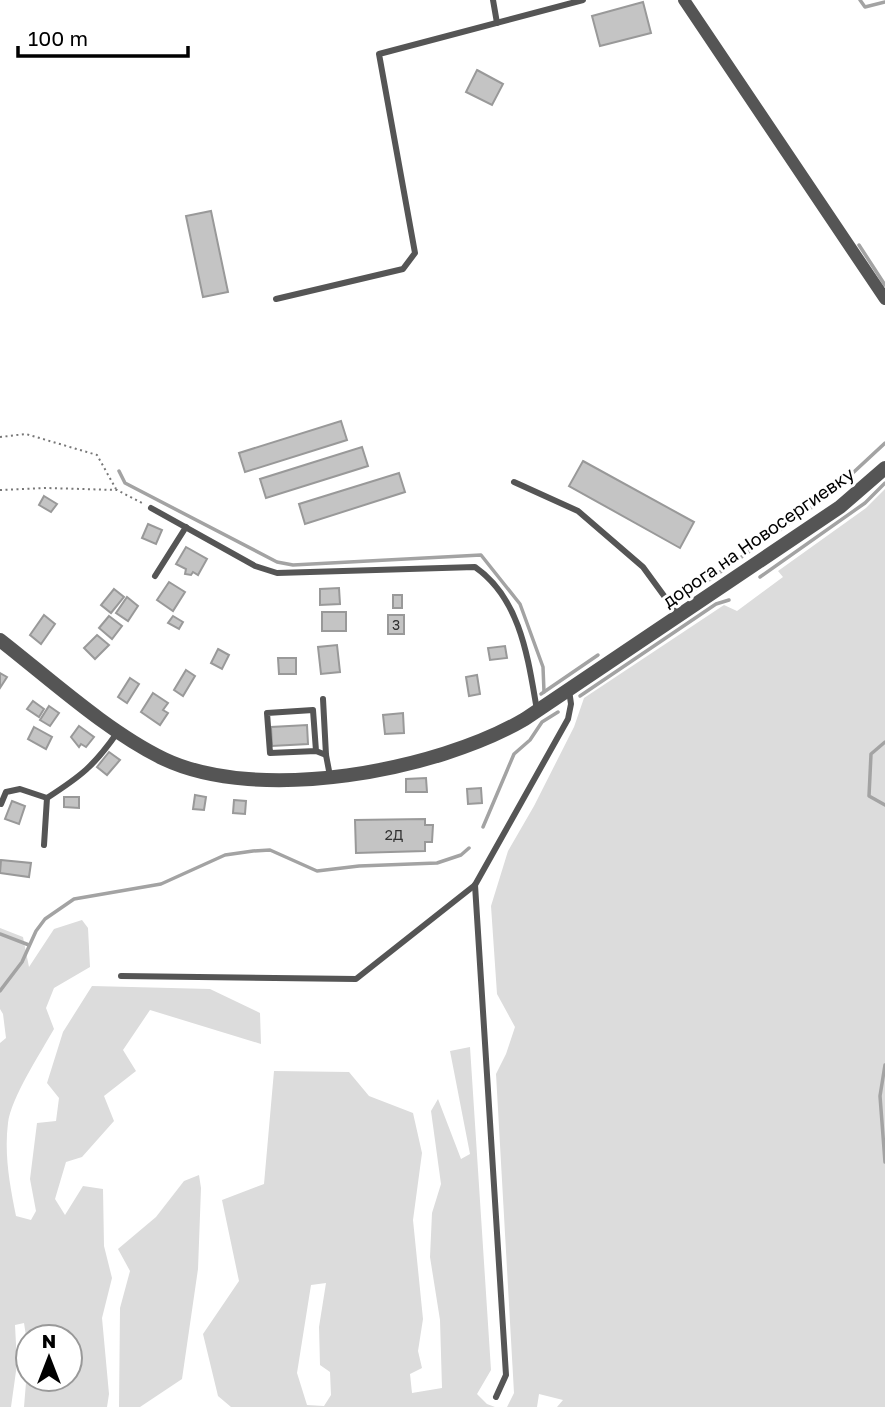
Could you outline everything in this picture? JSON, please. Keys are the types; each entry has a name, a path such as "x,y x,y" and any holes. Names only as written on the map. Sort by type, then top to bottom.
{"street":[{"path":"684,0 885,299"},
{"name":"дорога на Новосергиевку","path":"0,640 118,731 166,759 212,774 261,780 330,776 405,765 458,751 504,732 840,507 885,468"}],"lane":[{"path":"493,0 497,23"},
{"path":"276,299 403,269 415,253 379,54 583,0"},
{"path":"514,482 578,511 642,567 679,617"},
{"path":"150,508 255,566 277,573 475,567 487,575 517,618 537,711"},
{"path":"155,576 186,527"},
{"path":"121,976 356,979 474,886 568,719 571,704 569,690"},
{"path":"323,699 330,776"},
{"path":"316,751 313,710 268,713 270,753 316,751 326,755"},
{"path":"47,798 99,760 118,731"},
{"path":"1,804 6,792 20,789 47,798"},
{"path":"44,845 47,798"},
{"path":"474,886 506,1375 496,1397"}],"path":[{"path":"0,437 26,434 97,455 117,490"},
{"path":"0,490 117,490 150,508"}],"shaded area":[{"path":"885,489 885,1407 557,1407 563,1400 539,1394 537,1407 507,1407 514,1393 496,1074 515,1027 497,994 491,906 508,851 574,727 584,698 724,605 737,611 783,577 778,571 866,508"},
{"path":"82,920 88,928 90,967 54,988 46,1008 54,1029 20,1088 10,1113 7,1159 16,1216 31,1220 36,1211 30,1179 37,1123 56,1121 59,1098 47,1083 63,1032 92,986 210,989 260,1013 261,1044 150,1010 123,1050 136,1071 104,1096 114,1121 82,1157 66,1162 55,1199 65,1215 83,1186 103,1189 104,1246 112,1278 102,1318 109,1394 107,1407 24,1407 25,1393 84,1393 84,1323 14,1323 14,1386 11,1407 0,1407 0,1043 6,1038 0,1009 0,928 23,937 29,967 54,929"},
{"path":"470,1047 491,1370 477,1394 487,1404 495,1407 231,1407 218,1396 203,1334 239,1281 222,1200 264,1184 274,1071 349,1072 369,1096 413,1113 422,1153 413,1220 423,1319 418,1351 422,1368 410,1374 412,1393 442,1388 440,1320 430,1257 432,1213 441,1184 431,1111 438,1099 461,1159 470,1154 450,1051","holes":["326,1283 319,1327 320,1365 330,1372 331,1395 324,1406 307,1405 297,1373 311,1285"]},
{"path":"199,1175 201,1188 198,1269 182,1379 140,1407 119,1407 120,1308 130,1271 118,1249 156,1217 184,1181"}],"building":[{"path":"643,2 651,33 600,46 592,16"},
{"path":"477,70 503,84 492,105 466,92"},
{"path":"211,211 228,292 203,297 186,216"},
{"path":"341,421 347,440 245,472 239,453"},
{"path":"362,447 368,466 266,498 260,479"},
{"path":"583,461 694,522 680,548 569,486"},
{"path":"399,473 405,492 305,524 299,504"},
{"path":"44,496 57,504 51,512 39,505"},
{"path":"148,524 162,530 156,544 142,538"},
{"path":"186,547 207,559 198,575 193,572 191,575 185,574 186,569 176,564"},
{"path":"169,582 185,592 173,611 157,600"},
{"path":"339,588 340,604 320,605 320,589"},
{"path":"114,589 124,597 111,613 101,605"},
{"path":"393,595 402,595 402,608 393,608"},
{"path":"127,597 138,606 128,621 116,613"},
{"path":"322,612 346,612 346,631 322,631"},
{"path":"44,615 55,624 41,644 30,635"},
{"path":"388,615 404,615 404,634 388,634"},
{"path":"109,616 122,626 112,639 99,628"},
{"path":"173,616 183,622 179,629 168,623"},
{"path":"97,635 109,645 95,659 84,648"},
{"path":"337,645 340,672 321,674 318,647"},
{"path":"505,646 507,658 490,660 488,648"},
{"path":"218,649 229,655 222,669 211,663"},
{"path":"278,658 296,658 296,674 279,674"},
{"path":"186,670 195,676 183,696 174,690"},
{"path":"0,673 7,677 0,688"},
{"path":"477,675 480,694 469,696 466,677"},
{"path":"130,678 139,684 127,703 118,697"},
{"path":"153,693 168,703 163,710 168,713 160,725 141,712"},
{"path":"33,701 44,709 39,717 27,709"},
{"path":"49,706 59,713 50,726 40,720"},
{"path":"403,713 404,733 385,734 383,715"},
{"path":"307,725 308,744 272,746 271,727"},
{"path":"79,726 94,737 86,747 81,744 79,747 71,737"},
{"path":"34,727 52,737 46,749 28,739"},
{"path":"109,752 120,760 107,775 97,767"},
{"path":"426,778 427,792 406,792 406,779"},
{"path":"481,788 482,803 468,804 467,789"},
{"path":"195,795 206,797 204,810 193,809"},
{"path":"64,797 79,797 79,808 64,807"},
{"path":"234,800 246,801 245,814 233,813"},
{"path":"12,801 25,806 19,824 5,819"},
{"path":"425,819 425,825 433,825 432,842 425,842 425,851 356,853 355,820"},
{"path":"1,860 31,863 29,877 0,873"}],"waterway":[{"path":"860,0 865,7 885,2"},
{"path":"859,245 885,285"},
{"path":"696,589 828,496 885,443"},
{"path":"119,471 125,483 277,562 293,565 481,555 520,604 543,667 544,692"},
{"path":"760,577 865,503 885,483"},
{"path":"580,696 716,604 729,600"},
{"path":"541,694 598,655"},
{"path":"483,827 514,754 530,740 542,722 558,712"},
{"path":"885,742 871,754 869,796 885,805"},
{"path":"0,991 22,962 36,931 45,919 74,899 161,884 225,855 253,851 270,850 317,871 359,866 437,863 461,855 469,848"},
{"path":"0,934 29,945"},
{"path":"885,1065 880,1096 885,1162"}]}
